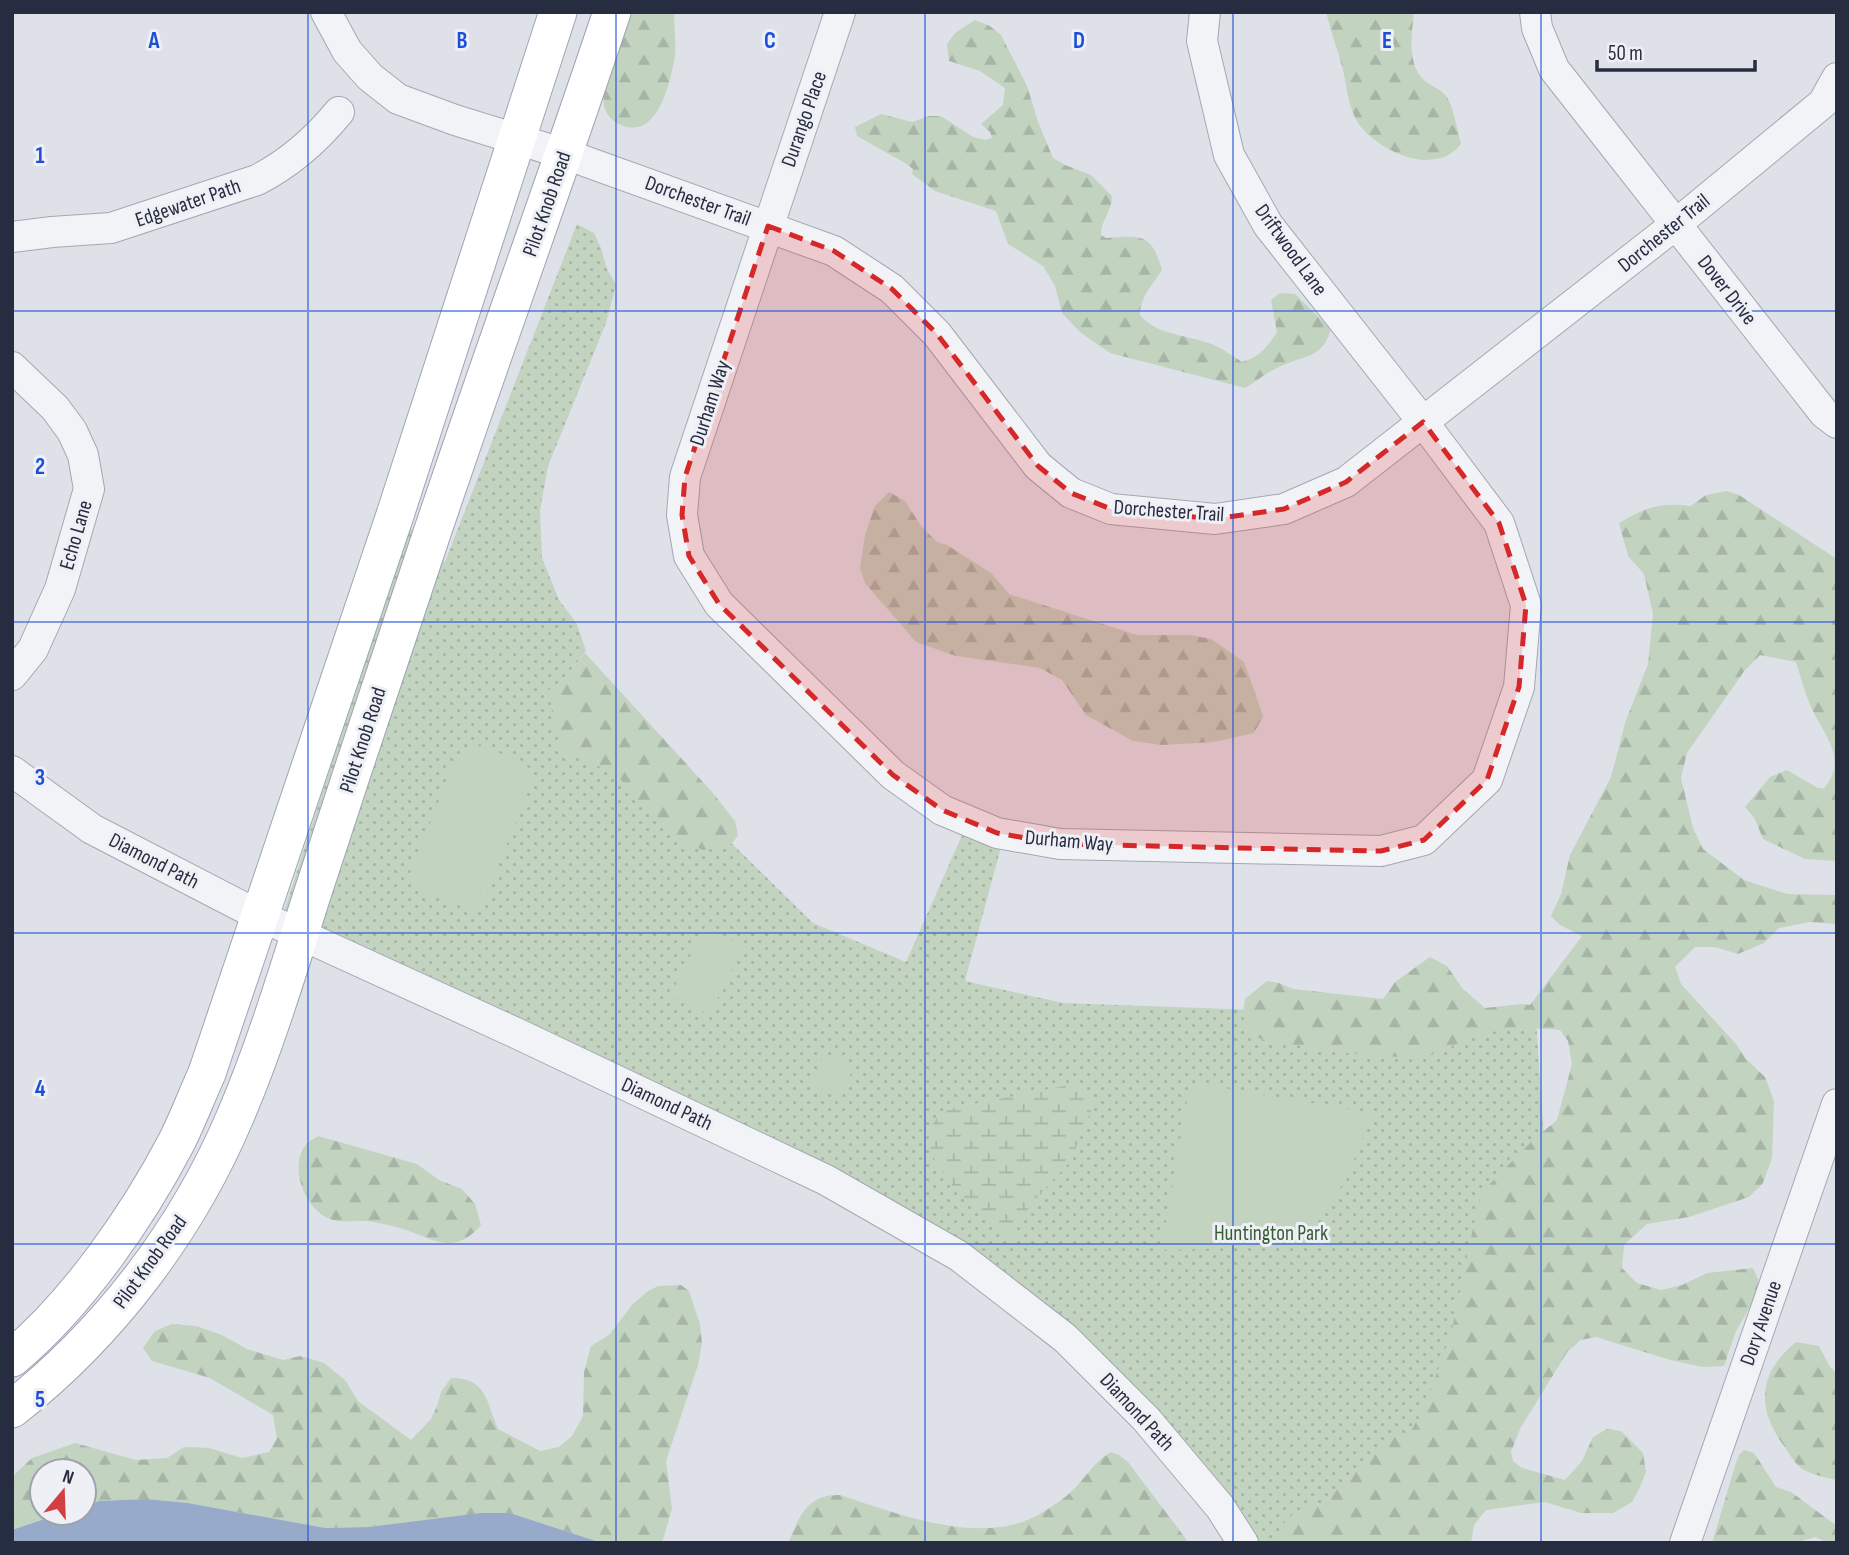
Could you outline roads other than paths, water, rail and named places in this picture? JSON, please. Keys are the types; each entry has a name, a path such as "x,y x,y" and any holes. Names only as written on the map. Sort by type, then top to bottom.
{"main road":[{"name":"Pilot Knob Road","path":"12,1357 75,1293 112,1246 155,1182 207,1073 396,512 558,12"},
{"name":"Pilot Knob Road","path":"12,1409 56,1372 106,1320 157,1256 195,1198 235,1117 300,934 428,546 612,12"}],"street":[{"name":"Dorchester Trail","path":"326,12 347,51 370,77 398,99 565,154 834,251 892,289 937,334 1038,466 1071,493 1111,509 1216,519 1284,509 1346,482 1675,225 1823,103 1837,78"},
{"name":"Durango Place","path":"768,226 840,12"},
{"name":"Driftwood Lane","path":"1205,12 1202,41 1229,155 1268,225 1423,422"},
{"name":"Dover Drive","path":"1535,12 1537,28 1553,69 1824,413 1837,423"},
{"name":"Edgewater Path","path":"12,237 111,228 257,180 273,172 310,144 339,112"},
{"name":"Durham Way","path":"768,226 685,477 682,515 689,556 719,604 893,775 942,810 997,834 1060,844 1381,851 1424,841 1486,780 1519,687 1526,605 1499,523 1423,422"},
{"name":"Echo Lane","path":"12,367 55,408 72,431 83,455 89,489 60,589 33,649 12,675"},
{"name":"Diamond Path","path":"12,771 92,829 260,916 826,1180 958,1256 1065,1338 1146,1419 1220,1507 1243,1543"},
{"name":"Dory Avenue","path":"1685,1543 1837,1104"}],"water":[{"path":"146,1499 188,1503 325,1528 369,1527 481,1513 510,1513 602,1543 12,1543 12,1530 28,1525 28,1527 98,1527 99,1501"}],"park label":[{"name":"Huntington Park","path":"1271,1233"}]}
